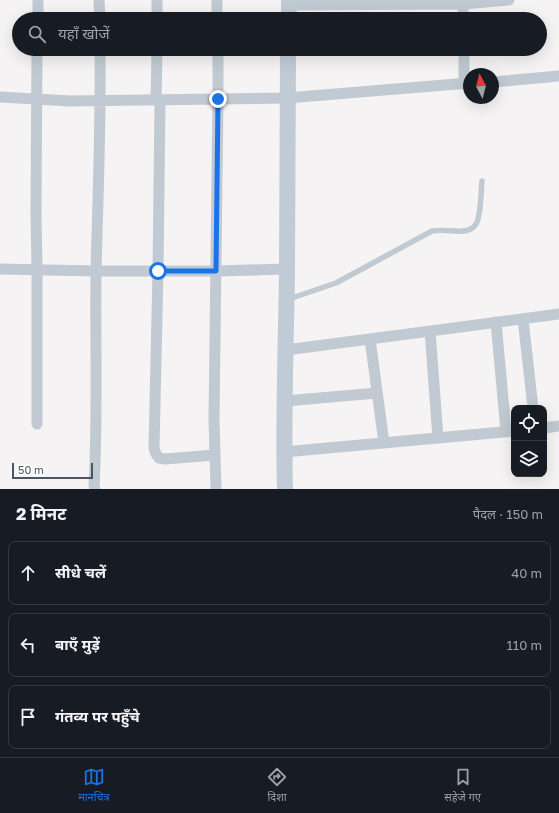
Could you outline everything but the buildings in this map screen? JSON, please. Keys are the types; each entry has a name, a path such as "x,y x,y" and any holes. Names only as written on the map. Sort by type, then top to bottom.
{"street":[{"path":"38,0 38,12"},
{"path":"99,0 100,12"},
{"path":"157,0 157,12"},
{"path":"217,0 217,12"},
{"path":"289,8 380,2 446,2 463,4 509,0"},
{"path":"463,4 464,12"},
{"path":"37,56 37,424"},
{"path":"95,489 96,271 101,100 100,56"},
{"path":"157,56 158,271 154,448 159,458 165,459 215,455"},
{"path":"216,489 214,420 218,56"},
{"path":"285,489 284,452 288,269 288,56"},
{"path":"465,56 466,68"},
{"path":"499,81 559,76"},
{"path":"0,97 70,101 287,98 463,84"},
{"path":"0,269 216,271 288,269"},
{"path":"286,350 559,314"},
{"path":"523,319 533,405"},
{"path":"284,452 510,431 496,322"},
{"path":"430,331 438,438"},
{"path":"370,339 384,443"},
{"path":"285,401 377,393"},
{"path":"547,428 559,426"}],"lane":[{"path":"287,300 336,283 432,231 464,231 470,229 476,225 479,219 482,181"}],"route":[{"path":"158,271 216,271 218,99"}]}
